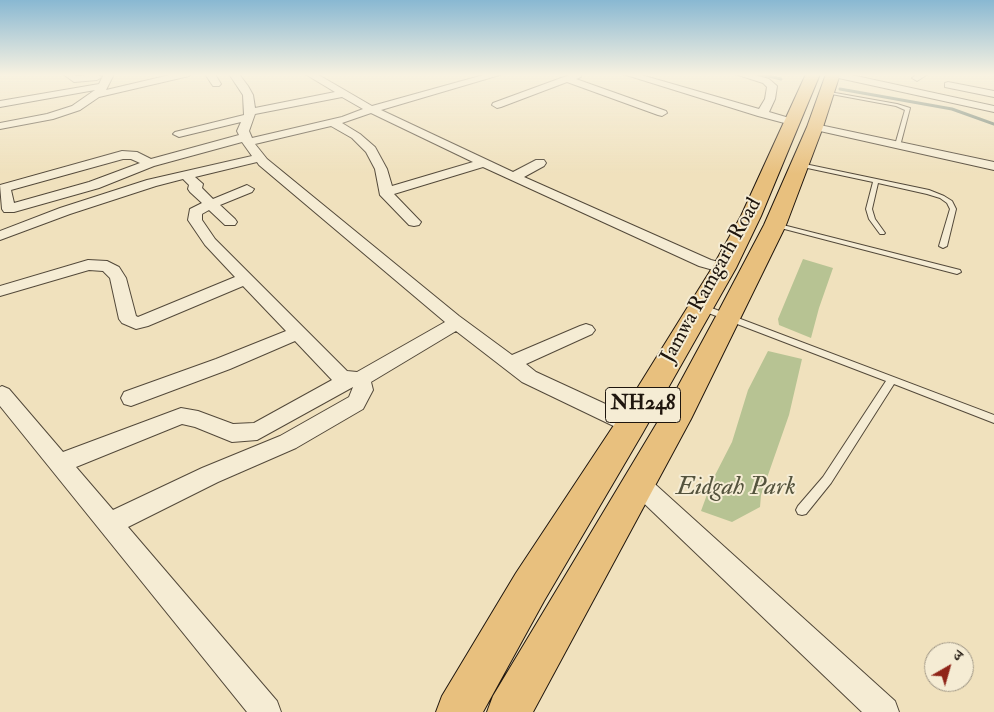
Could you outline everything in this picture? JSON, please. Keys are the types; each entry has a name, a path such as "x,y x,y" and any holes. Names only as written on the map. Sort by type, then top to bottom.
{"highway":[{"name":"Jamwa Ramgarh Road","path":"458,712 530,587 631,424 724,268 751,216 804,124 811,107"},
{"name":"Jamwa Ramgarh Road","path":"509,712 680,411 775,225 800,165 804,124"}],"street":[{"path":"0,126 66,112 74,107"},
{"path":"249,107 250,115 243,131 259,158 457,323 529,377 631,424"},
{"path":"180,134 284,107"},
{"path":"367,107 484,164 627,229 705,263 724,268"},
{"path":"4,210 94,185 150,163 247,139 332,122 379,107"},
{"path":"646,107 662,113"},
{"path":"740,107 804,124 994,166"},
{"path":"762,114 766,107"},
{"path":"332,122 356,136 371,150 381,169 387,192 395,204 414,222"},
{"path":"15,230 4,210 2,189 122,155 133,155 150,163"},
{"path":"0,236 74,208 152,183 259,158"},
{"path":"514,178 540,163"},
{"path":"387,192 484,164"},
{"path":"186,174 196,184 195,189 230,222"},
{"path":"110,524 210,475 288,442 356,403 363,390 355,379 340,376 297,333 210,242 195,220 195,212 247,189"},
{"path":"0,291 88,265 107,266 113,270 118,278 128,319 136,323 246,279"},
{"path":"60,463 181,416 198,419 232,433 257,431 457,323"},
{"path":"511,363 586,330"},
{"path":"131,398 223,364 297,333"},
{"path":"2,394 266,712"},
{"path":"638,483 884,712"}],"lane":[{"path":"898,145 908,109 903,107"},
{"path":"800,165 929,192 950,202 953,208 944,246"},
{"path":"876,180 869,209 872,219 882,233"},
{"path":"775,225 957,272"},
{"path":"701,307 994,418"},
{"path":"802,510 827,480 892,380"}],"green space":[{"path":"803,259 833,268 811,338 779,325 778,319"},
{"name":"Eidgah Park","path":"768,351 802,359 789,415 761,495 760,507 732,522 701,511 712,481 732,442 748,390"}],"waterway":[{"path":"942,107 994,124"}]}
